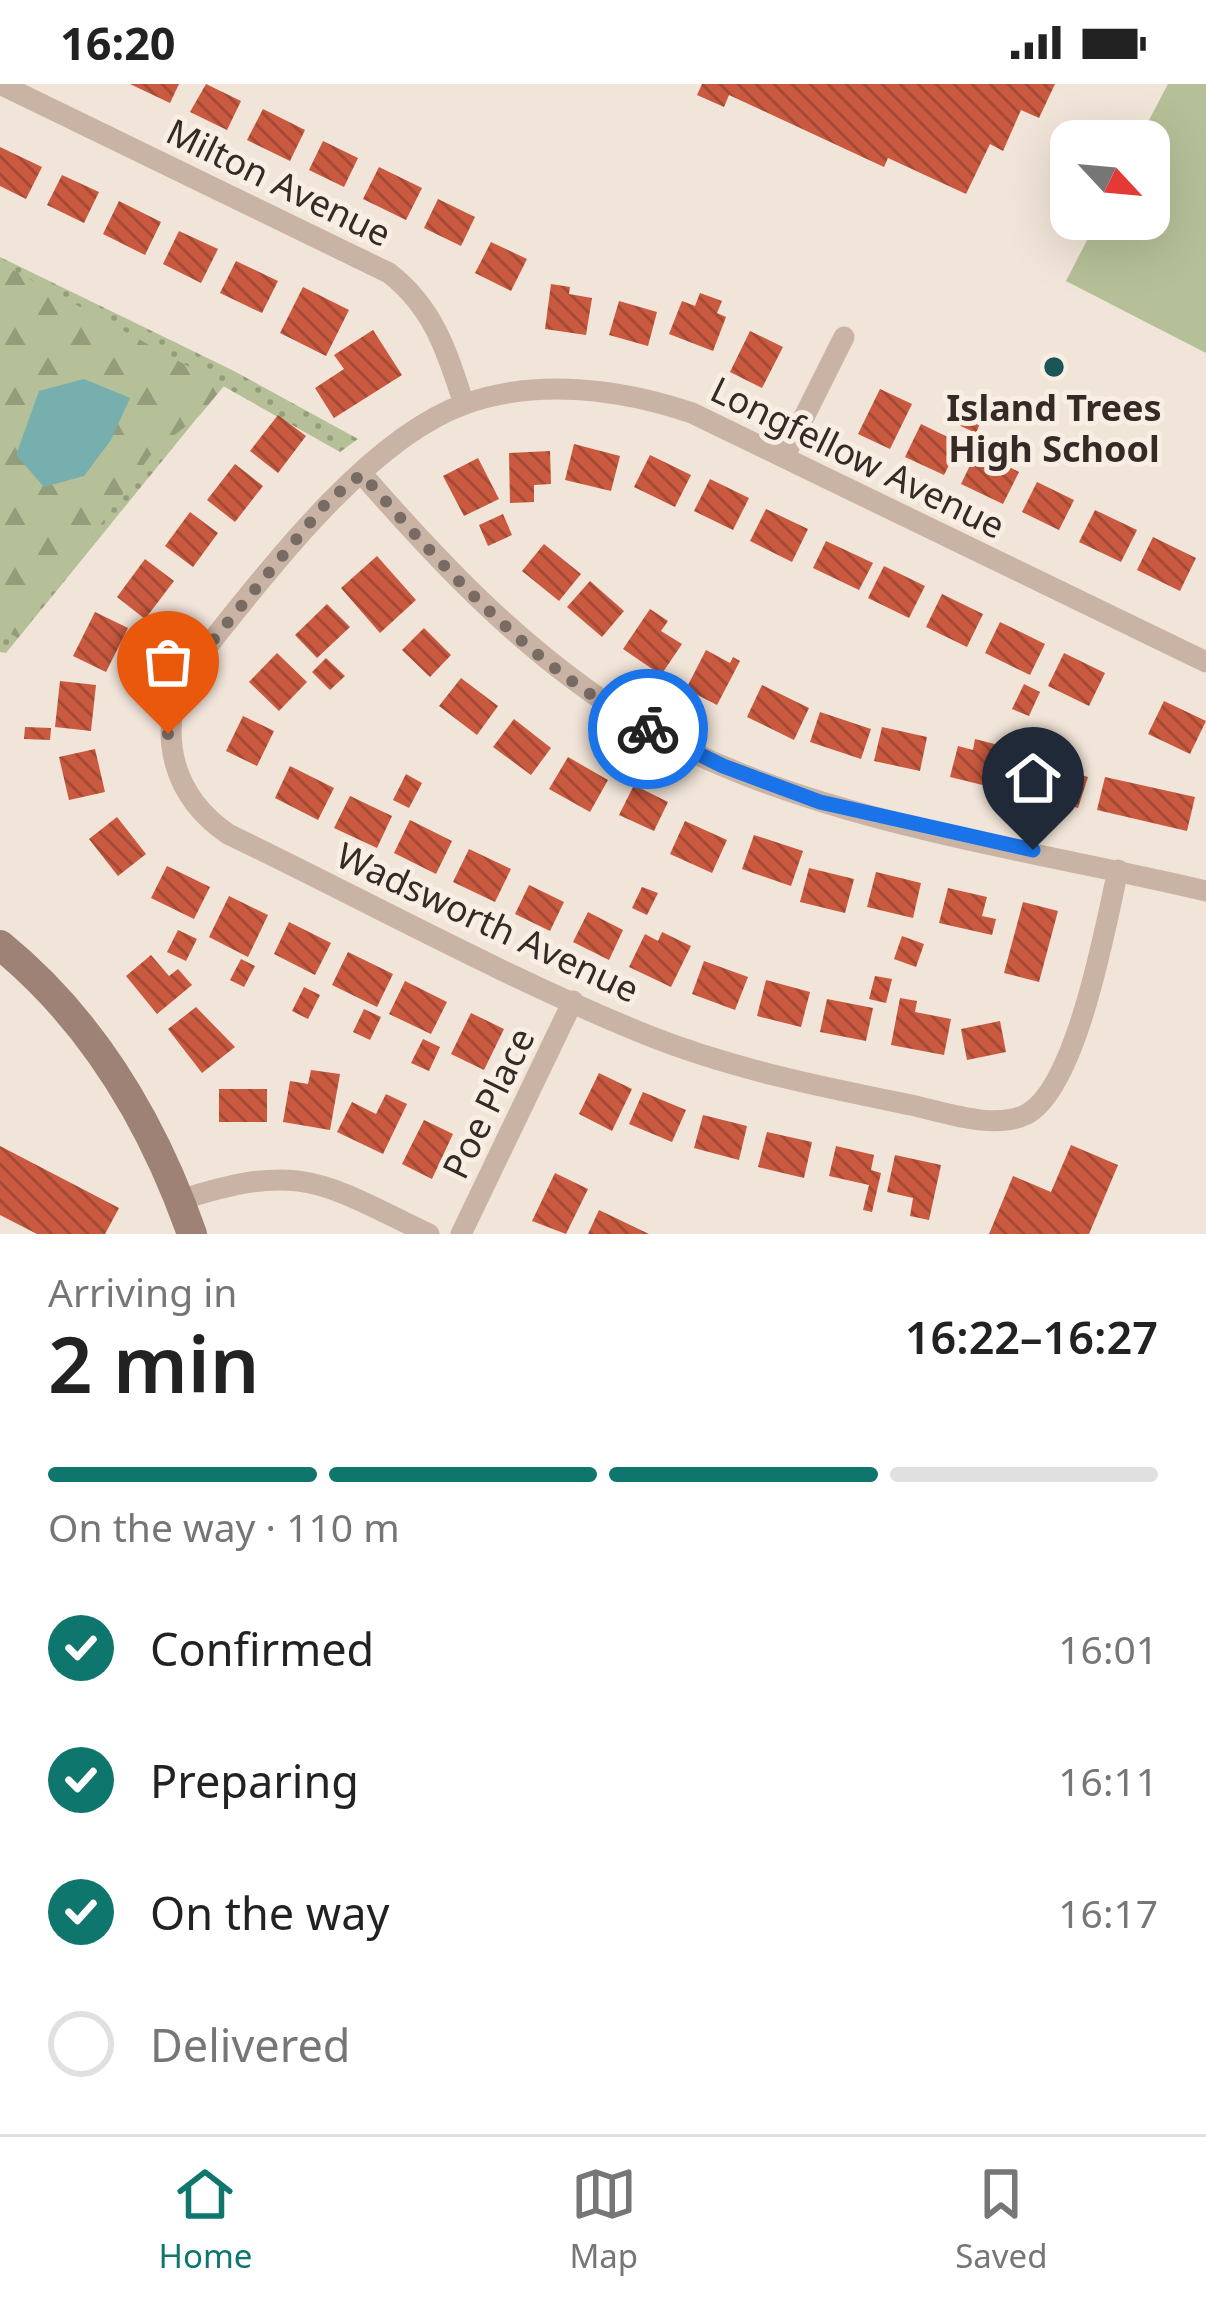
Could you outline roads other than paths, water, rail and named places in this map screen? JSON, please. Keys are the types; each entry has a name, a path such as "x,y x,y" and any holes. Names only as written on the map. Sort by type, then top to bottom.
{"main road":[{"path":"0,945 67,1009 99,1049 149,1130 192,1234"}],"street":[{"name":"Milton Avenue","path":"0,84 389,273 411,290 438,328 464,404"},
{"path":"784,457 844,337"},
{"name":"Longfellow Avenue","path":"464,404 527,392 619,393 692,413 1206,662"},
{"name":"Wadsworth Avenue","path":"464,404 408,437 327,502 182,678 168,734 177,776 195,806 228,835 649,1035 774,1077 973,1118 1010,1119 1030,1113 1053,1084 1081,1021 1118,870"},
{"path":"362,474 488,612 568,677 642,726 723,766 820,802 1206,891"},
{"name":"Poe Place","path":"461,1234 574,1001"},
{"path":"181,1200 256,1178 285,1177 331,1187 429,1234"}],"water":[{"path":"84,379 130,398 111,440 84,476 44,487 16,455 39,391"}],"place":[{"name":"Island Trees High School","path":"1054,367"}]}
